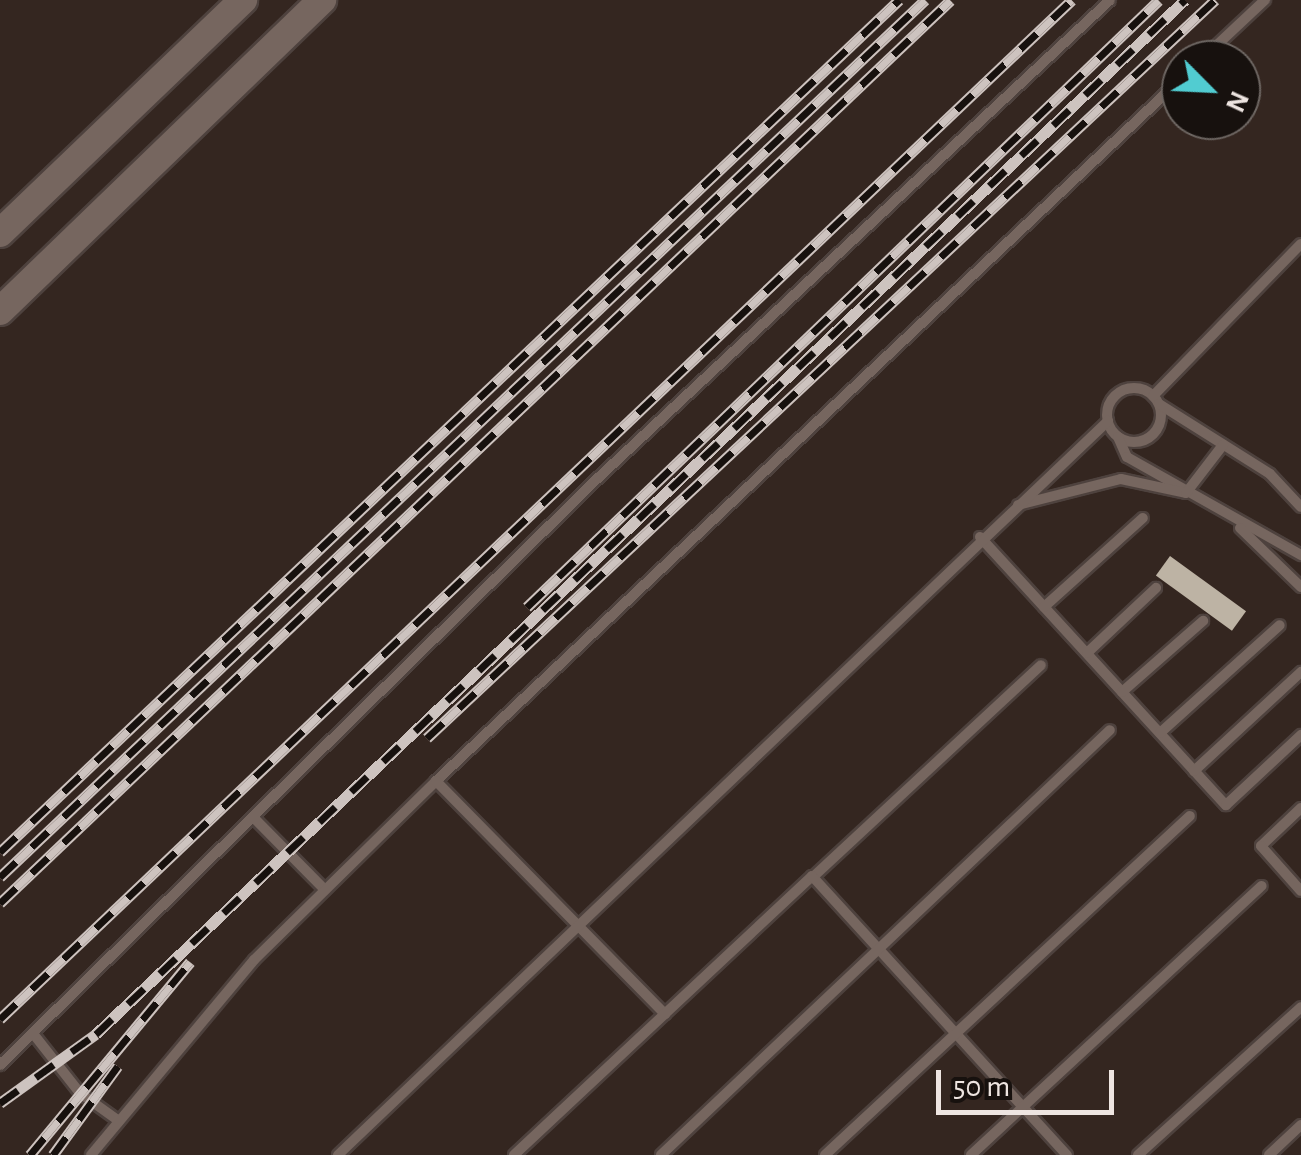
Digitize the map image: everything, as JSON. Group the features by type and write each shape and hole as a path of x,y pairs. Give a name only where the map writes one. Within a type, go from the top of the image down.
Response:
{"street":[{"path":"0,234 243,0"},
{"path":"0,311 322,0"}],"lane":[{"path":"0,1065 35,1036 256,820 598,478 1110,0"},
{"path":"1223,40 1264,0"},
{"path":"91,1155 324,890 1161,99"},
{"path":"1118,437 1150,436 1156,400 1301,244"},
{"path":"338,1155 1010,508 1108,421 1120,391 1156,400 1301,496"},
{"path":"1108,421 1127,457 1232,521 1301,555"},
{"path":"1186,493 1223,445"},
{"path":"1270,474 1301,507"},
{"path":"1010,508 1083,482 1121,478 1186,493"},
{"path":"1044,606 1144,518"},
{"path":"1232,521 1301,587"},
{"path":"980,537 1226,805 1301,736"},
{"path":"1087,653 1156,588"},
{"path":"1122,692 1203,621"},
{"path":"1160,733 1280,625"},
{"path":"514,1155 1041,665"},
{"path":"1194,770 1301,672"},
{"path":"660,1155 1110,730"},
{"path":"436,781 664,1014"},
{"path":"1299,883 1261,846 1301,808"},
{"path":"825,1155 1190,816"},
{"path":"256,820 324,890"},
{"path":"813,876 1068,1155"},
{"path":"971,1155 1262,886"},
{"path":"1138,1155 1301,1007"},
{"path":"35,1036 80,1093 120,1121"},
{"path":"1269,1155 1301,1125"}],"building":[{"path":"1170,556 1246,611 1232,631 1156,575"}],"railway":[{"path":"0,852 899,0"},
{"path":"0,877 925,0"},
{"path":"0,903 951,0"},
{"path":"0,1019 1072,0"},
{"path":"527,607 1159,0"},
{"path":"0,1103 96,1034 1185,0"},
{"path":"427,738 1215,0"},
{"path":"30,1155 190,962"},
{"path":"53,1155 118,1066"}]}
